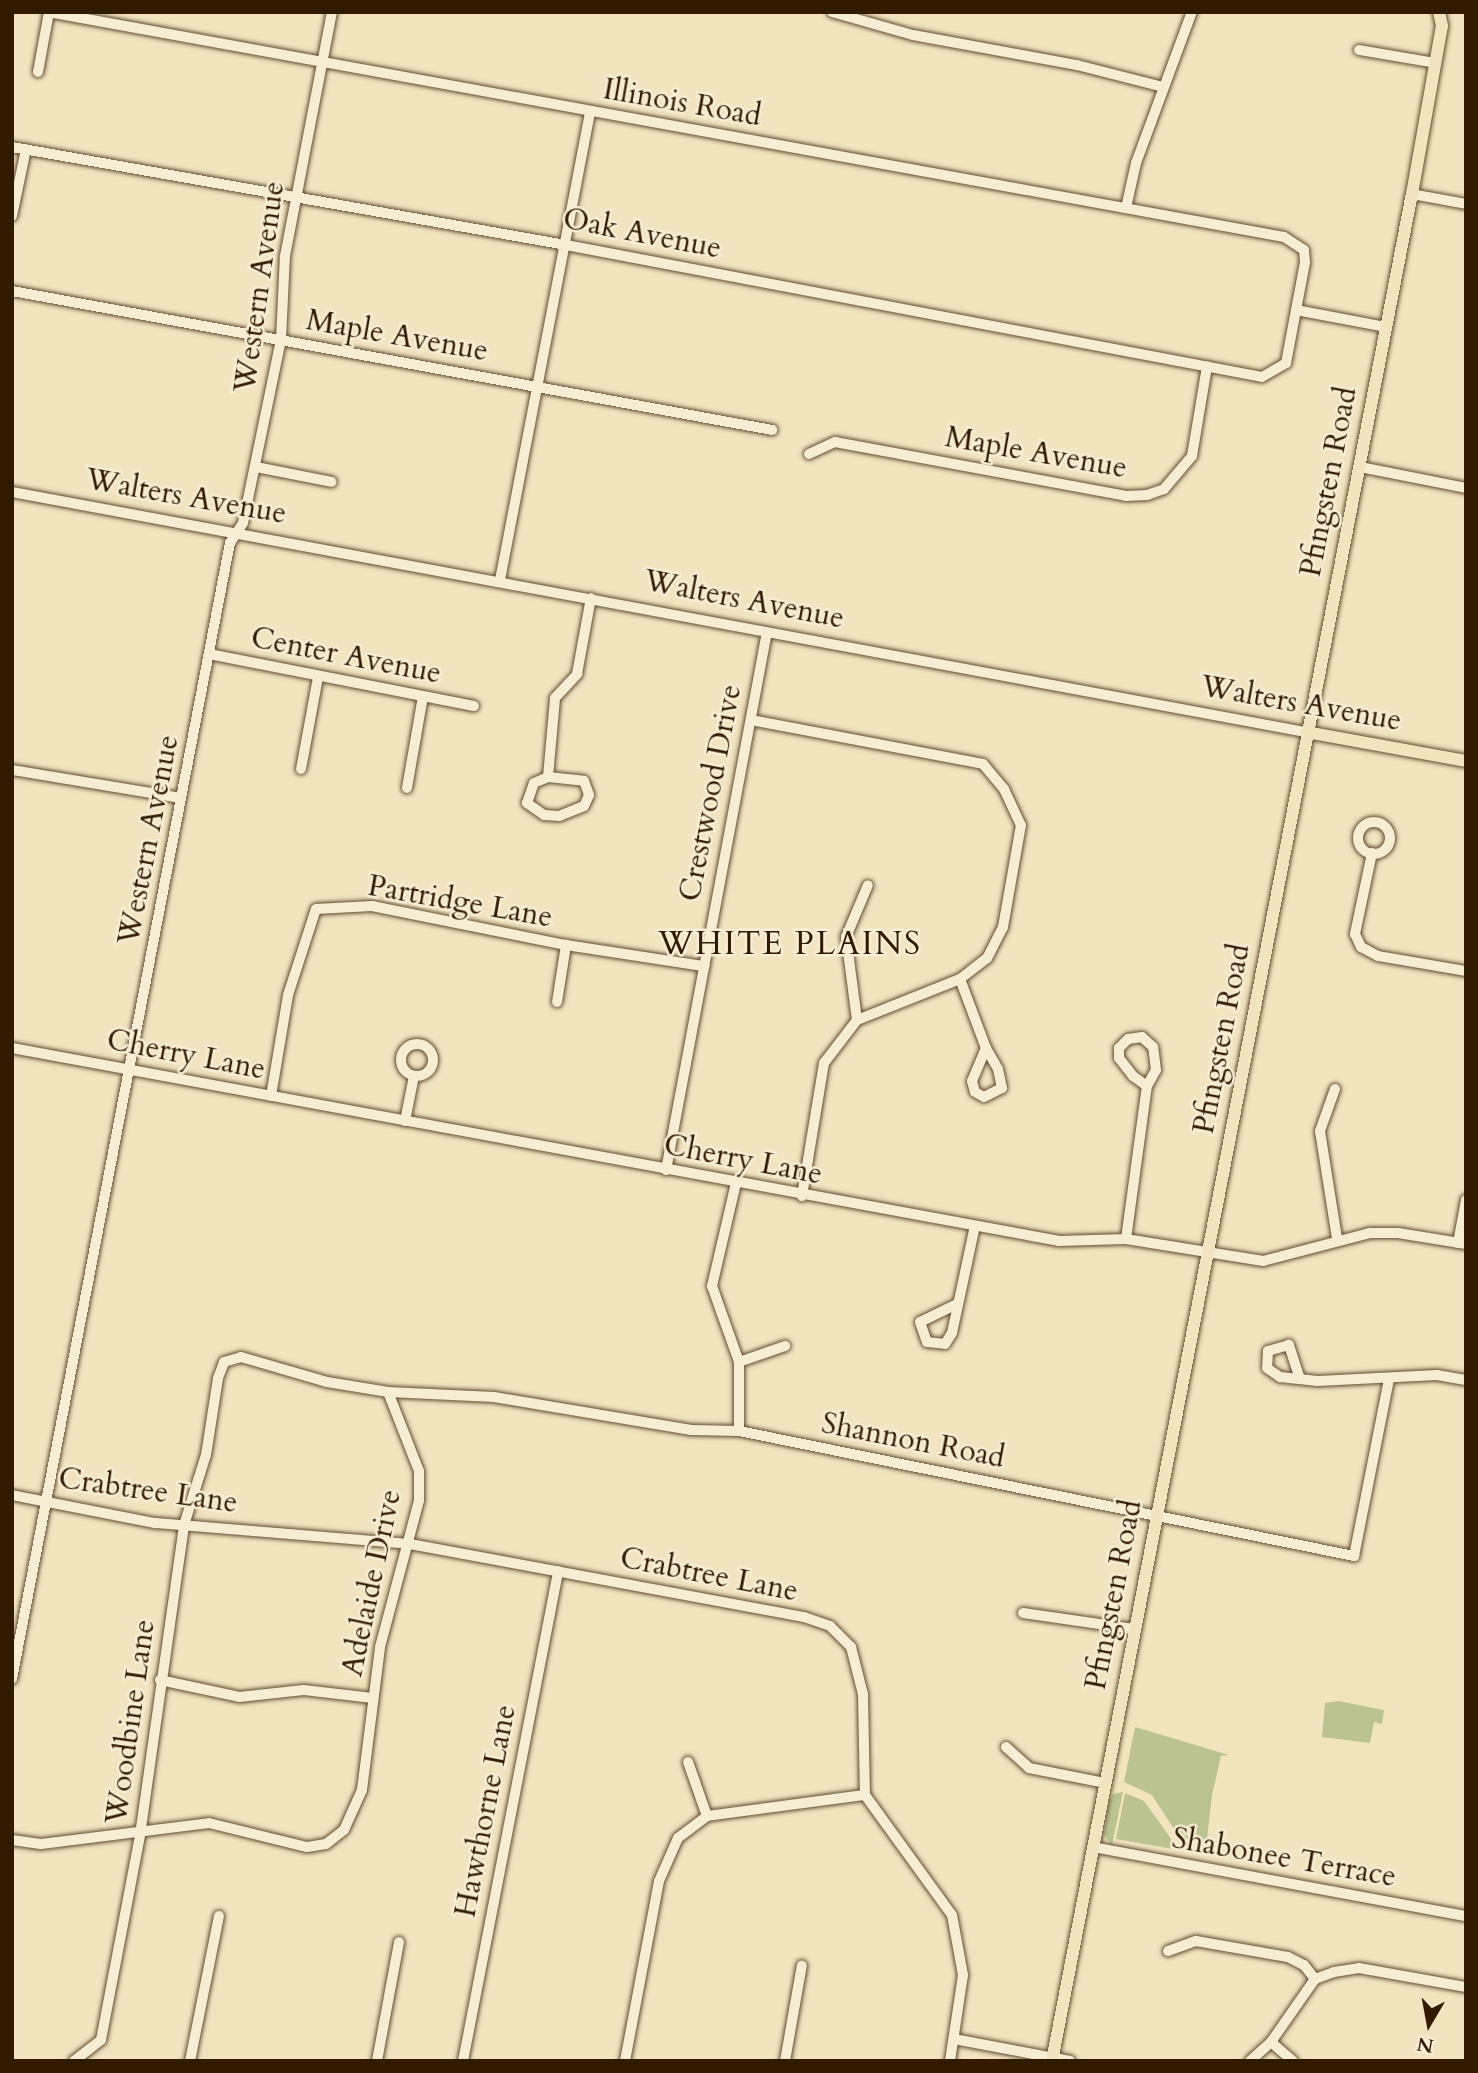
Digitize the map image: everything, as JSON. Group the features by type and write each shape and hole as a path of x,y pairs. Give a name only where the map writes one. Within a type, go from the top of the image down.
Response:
{"main road":[{"name":"Pfingsten Road","path":"1052,2059 1306,732 1412,194 1442,26 1439,12"},
{"name":"Pfingsten Road","path":"1442,26 1452,12"},
{"name":"Walters Avenue","path":"1306,732 1466,761"}],"street":[{"name":"Illinois Road","path":"49,12 1284,237 1304,250 1296,310"},
{"path":"38,72 49,12"},
{"name":"Western Avenue","path":"12,1679 230,543 237,533 256,467 281,340 285,256 332,12"},
{"path":"832,12 914,35 1077,65 1163,87"},
{"path":"1126,208 1136,163 1192,12"},
{"path":"1359,50 1436,63"},
{"path":"500,580 590,112"},
{"name":"Oak Avenue","path":"12,146 566,245 1262,377 1286,363 1296,310"},
{"path":"12,216 26,149"},
{"path":"1412,194 1466,204"},
{"name":"Maple Avenue","path":"12,291 772,430"},
{"path":"1296,310 1386,327"},
{"name":"Maple Avenue","path":"809,454 835,442 1126,496 1147,495 1164,489 1192,456 1207,366"},
{"path":"256,467 332,482"},
{"path":"1360,467 1465,486"},
{"name":"Walters Avenue","path":"12,492 500,580 1306,732"},
{"path":"548,777 555,698 577,674 591,598"},
{"name":"Crestwood Drive","path":"666,1170 767,632"},
{"name":"Center Avenue","path":"209,654 474,706"},
{"path":"301,769 318,677"},
{"path":"407,788 423,696"},
{"path":"751,720 983,764 1004,789 1021,825 1003,927 988,958 960,979 857,1020 824,1063 802,1196"},
{"path":"12,770 181,798"},
{"path":"548,777 584,781 589,795 584,806 559,816 534,811 527,803 528,792 534,783 548,777"},
{"path":"1372,853 1355,934 1361,947 1378,956 1466,971"},
{"path":"857,1020 846,937 868,885"},
{"name":"Partridge Lane","path":"271,1096 288,995 316,909 372,906 566,945 704,966"},
{"path":"557,1002 566,945"},
{"path":"960,979 1002,1088 984,1097 975,1092 972,1081 986,1048"},
{"path":"1126,1240 1147,1086 1156,1070 1153,1047 1142,1037 1128,1039 1119,1048 1119,1058 1133,1076 1147,1086"},
{"name":"Cherry Lane","path":"12,1048 802,1196 1059,1241 1126,1240 1263,1261 1337,1238 1398,1233 1462,1244"},
{"path":"405,1121 414,1076"},
{"path":"1335,1089 1320,1131 1337,1238"},
{"path":"736,1183 712,1286 739,1362 739,1431"},
{"path":"1462,1244 1466,1200"},
{"path":"957,1304 920,1322 927,1342 945,1344 957,1304 975,1226"},
{"path":"739,1362 785,1346"},
{"name":"Shannon Road","path":"218,1378 224,1362 242,1357 327,1382 388,1392 494,1397 691,1430 739,1431 1354,1556 1389,1379"},
{"path":"1299,1377 1318,1381 1437,1375 1466,1380"},
{"name":"Woodbine Lane","path":"74,2061 101,2040 140,1835 184,1525 206,1455 218,1378"},
{"name":"Adelaide Drive","path":"12,1840 41,1844 140,1835 209,1823 307,1847 326,1844 351,1819 362,1790 380,1647 410,1544 419,1500 419,1471 388,1392"},
{"name":"Crabtree Lane","path":"12,1495 184,1525 410,1544 804,1617 830,1626 851,1647 863,1694 865,1795"},
{"name":"Hawthorne Lane","path":"463,2061 558,1571"},
{"path":"1023,1614 1134,1629"},
{"path":"160,1680 239,1697 304,1690 373,1698"},
{"path":"1006,1747 1029,1768 1105,1783"},
{"path":"688,1762 707,1816"},
{"path":"625,2061 666,1859 678,1838 707,1816 865,1795 952,1915 963,1975 950,2061"},
{"name":"Shabonee Terrace","path":"1093,1847 1466,1916"},
{"path":"190,2061 219,1916"},
{"path":"1168,1951 1196,1941 1288,1957 1304,1965 1315,1979"},
{"path":"377,2061 399,1942"},
{"path":"785,2061 802,1965"},
{"path":"1250,2061 1271,2042 1315,1979 1359,1968 1466,1987"},
{"path":"954,2039 1070,2061"},
{"path":"1271,2042 1293,2061"}],"green space":[{"path":"1338,1701 1384,1710 1382,1724 1374,1722 1370,1743 1322,1737 1325,1703"},
{"path":"1135,1727 1229,1755 1221,1756 1212,1795 1207,1839 1215,1840 1213,1845 1179,1837 1152,1795 1124,1782"},
{"path":"1123,1792 1112,1845 1104,1835 1109,1802 1113,1794"},
{"path":"1125,1793 1144,1801 1179,1850 1116,1839"}],"district":[{"name":"WHITE PLAINS","path":"790,944"}]}
